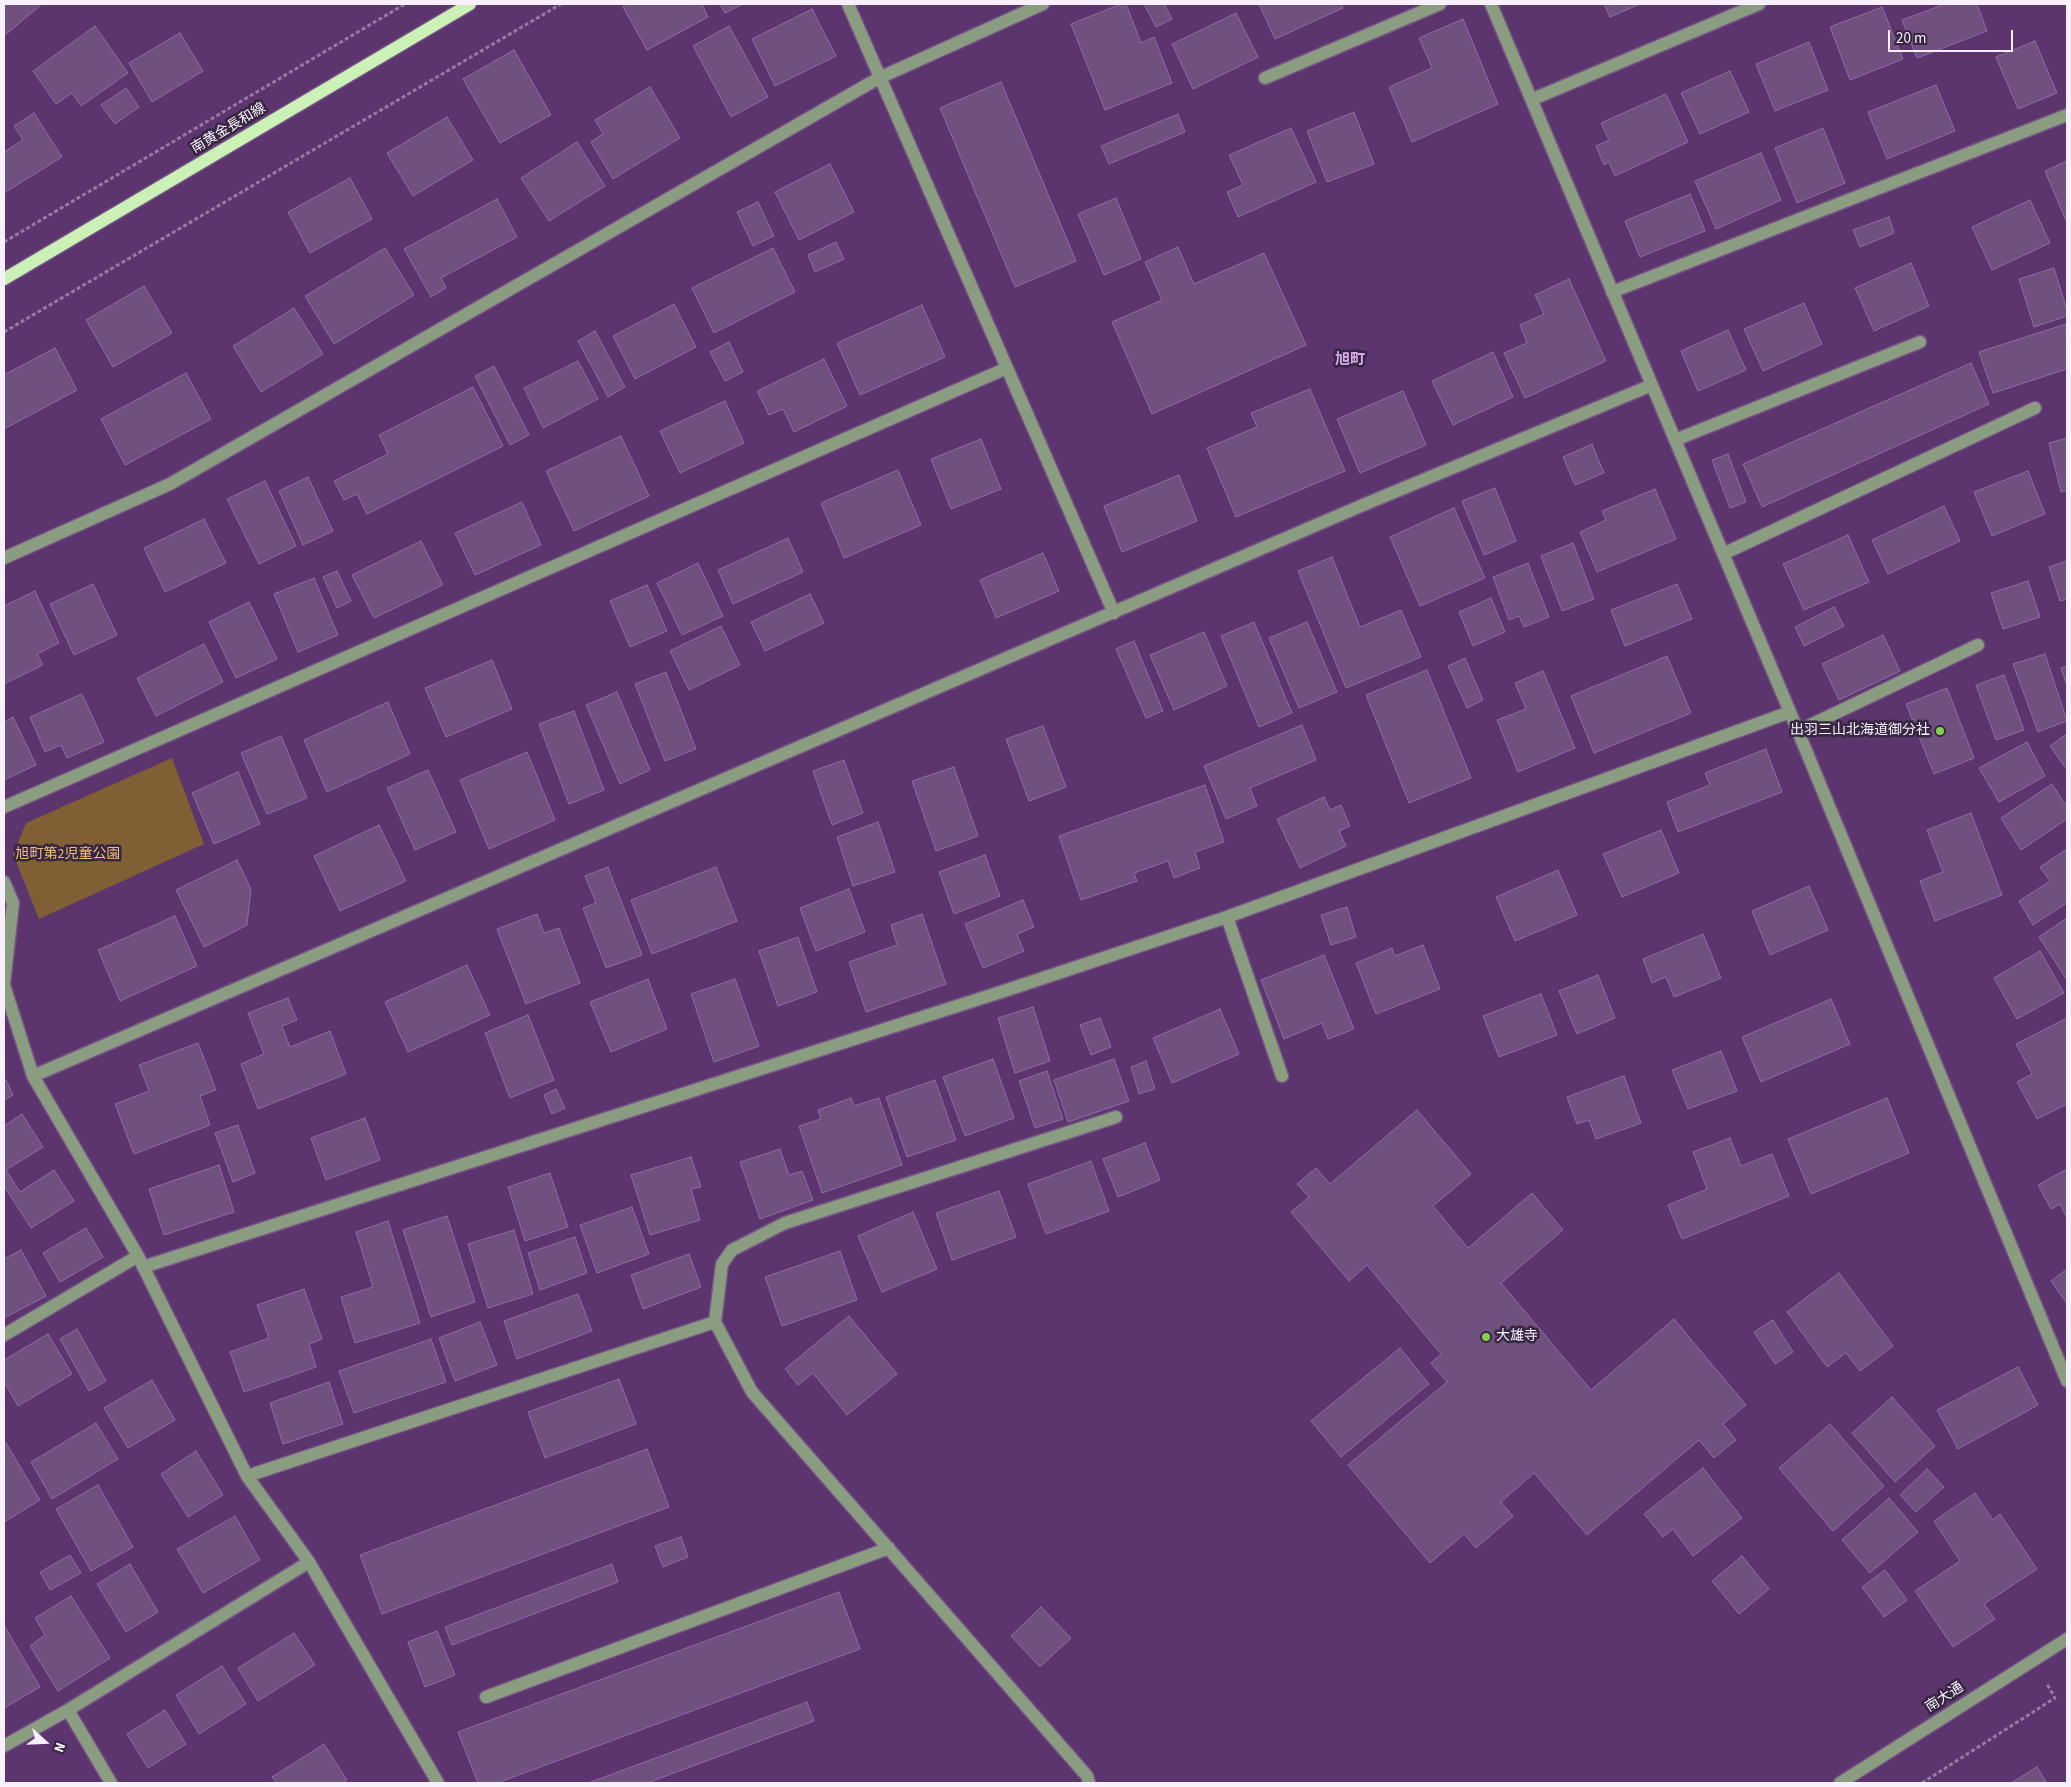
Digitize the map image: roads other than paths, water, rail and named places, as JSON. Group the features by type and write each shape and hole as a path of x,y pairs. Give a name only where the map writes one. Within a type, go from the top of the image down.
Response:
{"main road":[{"name":"南黄金長和線","path":"4,279 470,4"}],"street":[{"path":"848,4 1114,613"},
{"path":"4,558 170,484 879,78 1043,4"},
{"path":"1266,78 1440,4"},
{"path":"1491,4 1533,99 1612,292 1724,554 2067,1381"},
{"path":"1533,99 1759,4"},
{"path":"1612,292 2067,115"},
{"path":"1675,440 1920,342"},
{"path":"4,807 1007,368"},
{"path":"33,1076 1372,502 1652,384"},
{"path":"1724,554 2035,408"},
{"path":"1798,731 1978,645"},
{"path":"4,1335 140,1262 1004,991 1227,917 1790,712"},
{"path":"4,882 14,903 6,950 4,985 33,1076 140,1262 247,1476 309,1562 438,1783"},
{"path":"1227,917 1282,1076"},
{"path":"1089,1783 1088,1776 752,1392 715,1322 722,1264 732,1250 786,1223 1116,1117"},
{"path":"247,1476 715,1322"},
{"path":"486,1697 889,1548"},
{"path":"4,1746 68,1710 309,1562"},
{"name":"南大通","path":"1840,1783 2067,1639"},
{"path":"68,1710 111,1783"}],"place":[{"name":"出羽三山北海道御分社","path":"1940,731"},
{"name":"大雄寺","path":"1486,1337"}],"district":[{"name":"旭町","path":"1350,361"}],"park label":[{"name":"旭町第2児童公園","path":"68,855"}]}
